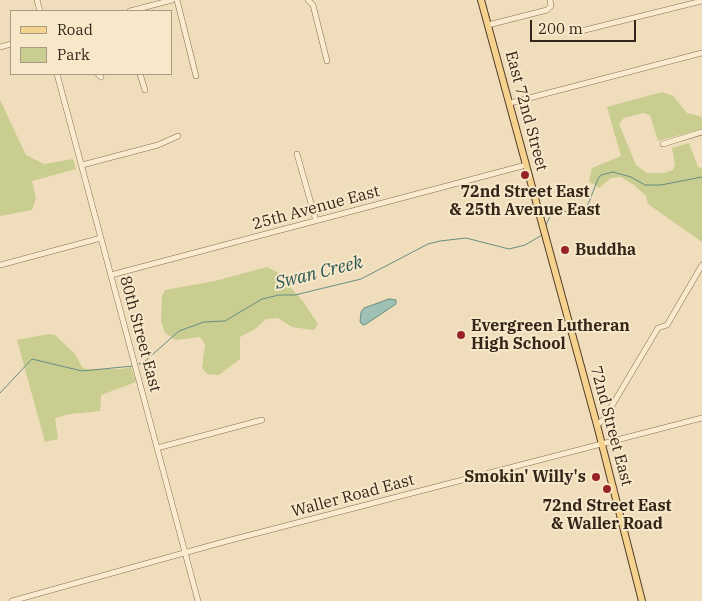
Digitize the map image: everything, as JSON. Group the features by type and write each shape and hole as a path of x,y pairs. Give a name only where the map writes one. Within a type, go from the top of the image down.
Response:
{"main road":[{"name":"East 72nd Street","path":"481,0 544,230"},
{"name":"72nd Street East","path":"544,230 642,601"}],"street":[{"path":"144,0 146,7"},
{"path":"134,10 172,0"},
{"path":"176,0 196,76"},
{"path":"308,0 313,5 327,61"},
{"path":"488,25 550,8 550,0"},
{"path":"577,32 702,1"},
{"path":"510,103 702,53"},
{"name":"80th Street East","path":"57,75 198,601"},
{"path":"140,75 145,90"},
{"path":"663,144 702,132"},
{"path":"82,165 158,145 178,136"},
{"path":"298,154 316,222"},
{"name":"25th Avenue East","path":"111,275 526,165"},
{"path":"0,266 101,238"},
{"path":"597,425 604,419 658,328 667,326 702,265"},
{"name":"Waller Road East","path":"12,601 186,552 702,418"},
{"path":"158,448 262,420"}],"green space":[{"path":"662,92 673,96 687,113 702,117 702,129 658,141 650,115 643,113 624,118 619,124 636,165 647,173 664,173 673,170 675,164 672,148 689,143 698,167 702,168 702,242 648,204 646,196 621,177 611,178 599,188 589,181 592,168 621,156 607,107"},
{"path":"0,100 26,155 44,164 73,159 76,169 32,181 36,198 32,210 0,216"},
{"path":"267,267 277,272 302,300 318,324 314,330 292,327 278,318 266,319 255,329 240,337 240,359 219,375 207,374 202,368 205,344 200,337 176,340 165,333 161,321 162,296 165,290 215,281"},
{"path":"49,334 55,335 75,354 82,367 86,369 122,369 131,367 136,382 101,395 100,411 70,414 55,418 58,439 45,442 17,340"}],"water":[{"path":"389,299 396,300 396,304 366,324 363,325 360,322 361,312 364,308"}],"waterway":[{"name":"Swan Creek","path":"546,225 553,210 558,209 574,214 582,214 601,175 613,172 631,177 645,185 661,185 702,177"},
{"name":"Swan Creek","path":"139,364 144,362 179,331 204,322 225,321 262,299 279,295 295,295 361,279 428,244 466,238 509,249 525,245 542,235"},
{"name":"Swan Creek","path":"0,393 32,359 82,371 133,366"}],"place":[{"name":"72nd Street East & 25th Avenue East","path":"525,175"},
{"name":"Buddha","path":"565,250"},
{"name":"Evergreen Lutheran High School","path":"461,335"},
{"name":"Smokin' Willy's","path":"596,477"},
{"name":"72nd Street East & Waller Road","path":"607,489"}]}
